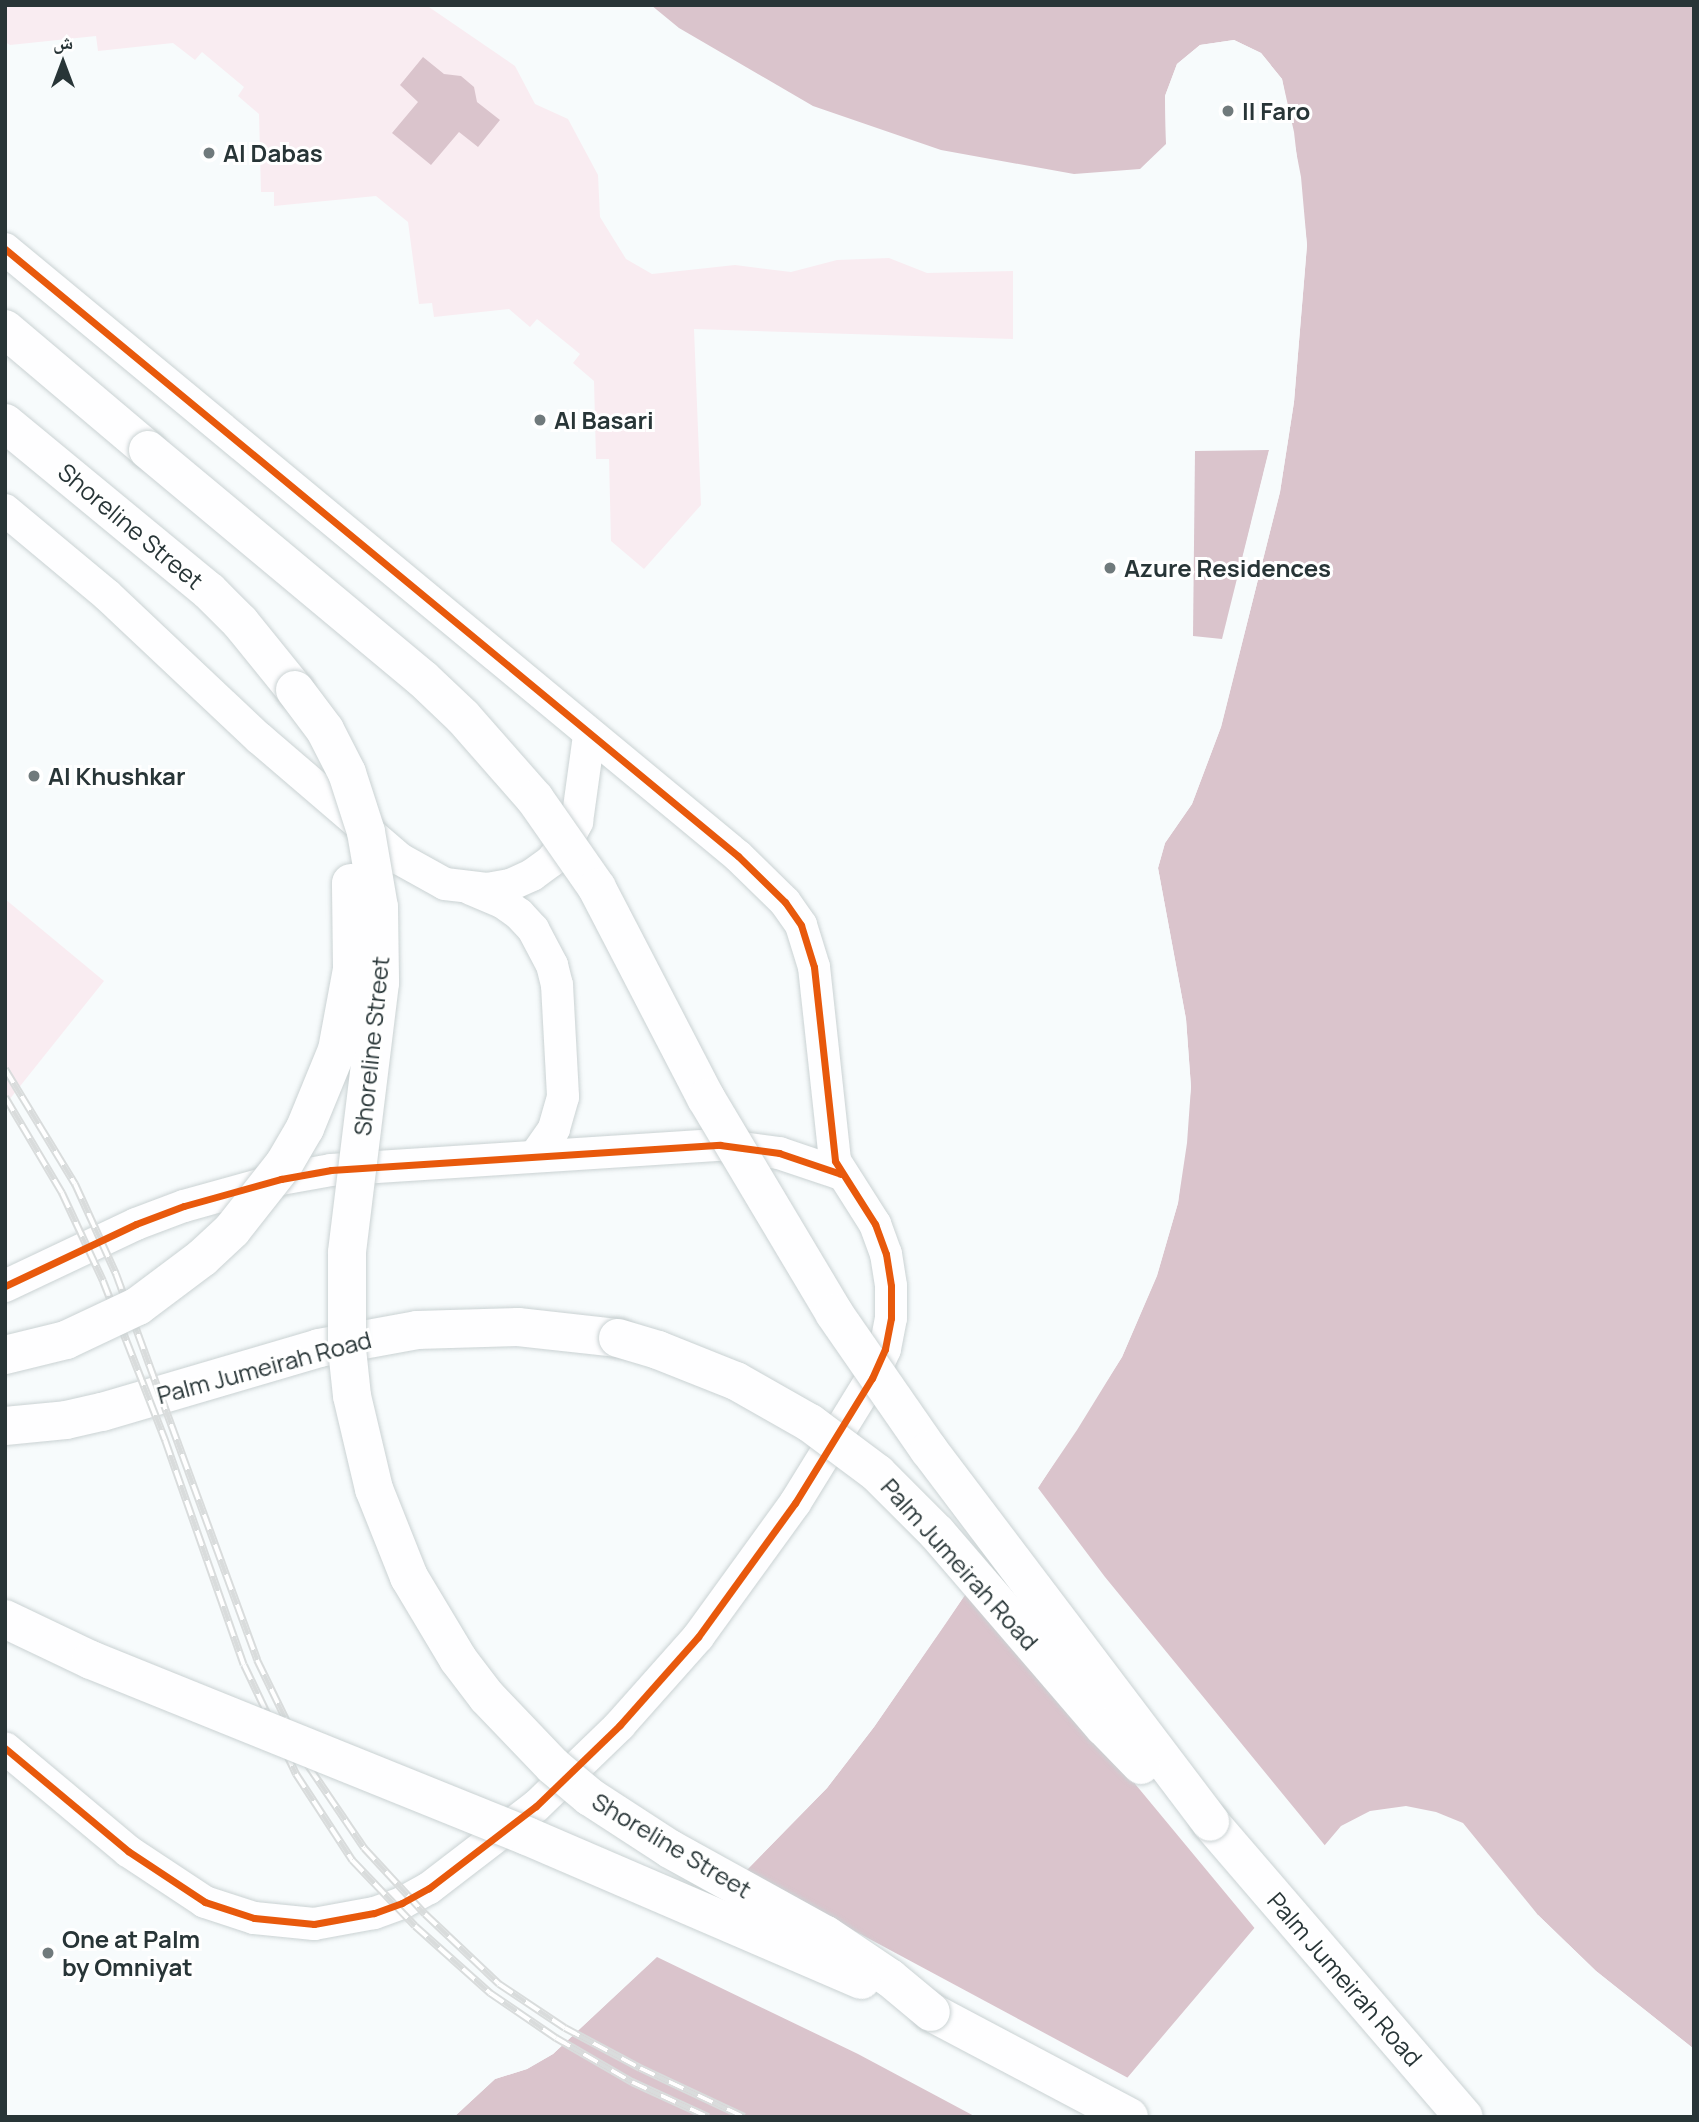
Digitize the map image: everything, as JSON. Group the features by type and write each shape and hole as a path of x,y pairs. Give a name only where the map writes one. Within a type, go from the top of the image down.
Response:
{"main road":[{"path":"5,329 423,679 463,717 535,799 597,888 740,1158 834,1313 929,1450 1210,1822"},
{"name":"Shoreline Street","path":"5,423 209,591 240,622 325,730 347,773 366,832 379,907 378,1008 347,1253 347,1349 352,1396 371,1477 390,1533 410,1577 452,1649 487,1697 562,1774 629,1824 826,1935 890,1978 931,2012"},
{"path":"5,1355 66,1340 103,1325 138,1306 202,1258 232,1230 284,1164 323,1090 337,1051 352,969 351,885 335,803 295,690"},
{"name":"Palm Jumeirah Road","path":"5,1426 78,1417 318,1348 417,1330 518,1327 618,1338 698,1364 749,1388 810,1423 877,1474 937,1532 1104,1727 1155,1777 1210,1822 1464,2117"},
{"path":"5,1619 90,1660 628,1879 931,2012 1129,2117"}],"street":[{"path":"5,249 589,736 738,856 785,902 801,925 814,967 831,1148 841,1174 875,1224 886,1254 891,1286 887,1339 872,1378 822,1462 734,1591 620,1725 536,1806 429,1888 374,1913 324,1923 284,1923 225,1909 185,1892 128,1851 5,1748"},
{"path":"5,510 107,595 259,738 400,859 429,877 502,902 519,914 533,929 552,965 558,999 563,1097 554,1129 535,1156"},
{"path":"463,887 487,889 510,884 532,875 551,861 566,843 577,822 589,736"},
{"path":"5,1286 136,1224 184,1206 282,1179 382,1165 720,1146 779,1153 841,1174"}],"shaded area":[{"path":"5,5 426,5 515,66 535,104 568,119 598,175 600,217 626,259 652,274 735,265 791,272 837,260 889,258 927,273 1013,271 1013,339 694,329 701,505 644,569 611,541 609,459 596,459 594,381 573,363 580,354 537,319 530,327 509,309 434,317 432,303 419,304 408,222 376,196 274,206 274,192 261,192 259,114 238,96 244,87 202,52 195,60 173,43 98,51 96,36 10,45 5,42"},
{"path":"651,5 1694,5 1694,2049 1596,1971 1538,1915 1463,1823 1436,1812 1406,1806 1370,1811 1341,1826 1094,2117 454,2117 495,2079 527,2069 553,2054 721,1896 827,1788 874,1727 944,1626 1077,1430 1122,1357 1157,1275 1178,1203 1187,1143 1191,1087 1186,1019 1158,868 1165,843 1192,804 1221,727 1280,492 1294,402 1307,245 1301,177 1282,79 1261,53 1234,40 1200,45 1177,64 1165,96 1166,144 1140,169 1074,174 941,150 813,106 679,28"},
{"path":"423,57 444,74 461,76 474,87 477,102 500,120 478,147 459,132 431,165 392,133 418,102 400,85"},
{"path":"1269,450 1222,639 1193,636 1195,451"},
{"path":"5,899 104,981 5,1105"}],"pier":[{"path":"1234,40 1261,53 1282,79 1294,132 1307,245 1294,402 1280,492 1221,727 1192,804 1165,843 1158,868 1186,1019 1191,1087 1178,1203 1157,1276 1122,1357 1038,1488 1105,1577 1327,1848 1257,1931 971,1586 874,1727 827,1788 745,1872 1130,2079 1098,2117 976,2117 858,2054 657,1957 553,2054 527,2069 495,2079 455,2116 450,2117 493,2077 526,2066 551,2051 718,1894 824,1786 872,1725 1074,1428 1119,1355 1153,1274 1174,1202 1187,1087 1183,1019 1154,867 1161,841 1189,802 1217,726 1276,491 1291,402 1303,245 1297,178 1279,80 1258,55 1233,44 1202,48 1179,66 1168,97 1168,147 1166,144 1165,96 1177,64 1200,45"},
{"path":"1270,447 1272,451 1226,640 1222,642"},
{"path":"1538,1915 1596,1971 1694,2049 1694,2053 1594,1973 1537,1918"}],"railway":[{"path":"5,1069 75,1184 116,1274 257,1660 309,1767 364,1848 425,1914 499,1984 565,2028 640,2068 744,2117"},
{"path":"5,1097 62,1193 103,1281 165,1440 244,1665 296,1774 352,1860 415,1926 490,1993 556,2038 632,2082 708,2117"}],"cycle path":[{"path":"5,249 738,856 785,902 801,925 814,967 835,1161 875,1224 886,1254 891,1286 891,1318 885,1349 872,1378 795,1503 698,1637 620,1725 536,1806 429,1888 402,1903 374,1913 314,1924 254,1918 205,1902 128,1851 5,1748"},
{"path":"5,1286 136,1224 184,1206 281,1179 331,1170 720,1145 779,1153 841,1174"}],"place":[{"name":"Il Faro","path":"1228,111"},
{"name":"Al Dabas","path":"209,153"},
{"name":"Al Basari","path":"540,420"},
{"name":"Azure Residences","path":"1110,568"},
{"name":"Al Khushkar","path":"34,776"},
{"name":"One at Palm by Omniyat","path":"48,1953"}]}
